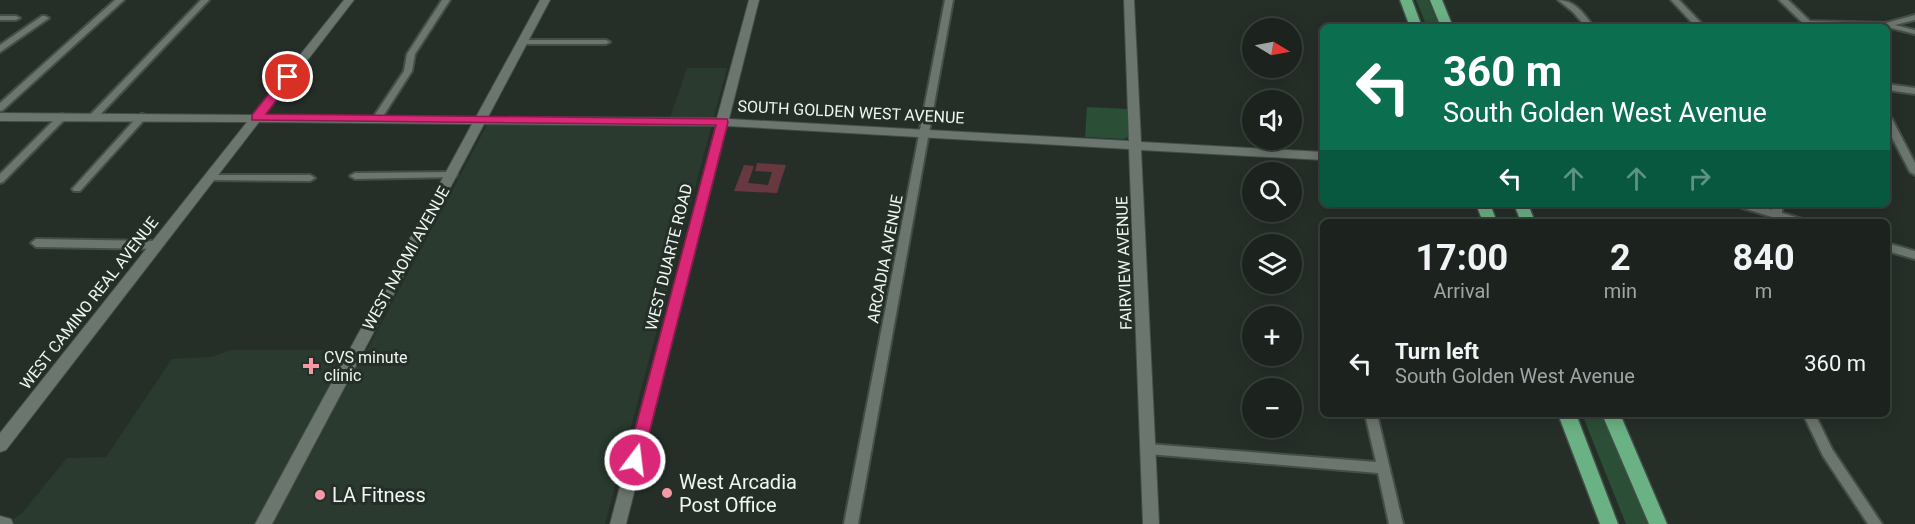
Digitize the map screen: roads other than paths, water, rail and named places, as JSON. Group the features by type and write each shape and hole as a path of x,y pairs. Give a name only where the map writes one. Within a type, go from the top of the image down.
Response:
{"main road":[{"path":"1406,0 1415,24"},
{"path":"1436,0 1447,24"},
{"path":"1568,417 1609,524"},
{"path":"1612,417 1658,524"}],"street":[{"path":"0,108 120,0"},
{"path":"93,117 205,0"},
{"name":"WEST CAMINO REAL AVENUE","path":"0,445 349,0"},
{"path":"377,119 408,71 411,54 446,0"},
{"name":"WEST NAOMI AVENUE","path":"263,524 545,0"},
{"name":"WEST DUARTE ROAD","path":"618,524 754,0"},
{"name":"ARCADIA AVENUE","path":"851,524 949,0"},
{"name":"FAIRVIEW AVENUE","path":"1129,0 1151,524"},
{"path":"1562,0 1587,24"},
{"path":"1676,0 1698,24"},
{"path":"1783,0 1809,24"},
{"path":"1889,24 1915,16"},
{"path":"0,18 16,18"},
{"path":"0,49 45,18"},
{"path":"1890,26 1915,32"},
{"path":"523,42 606,42"},
{"path":"1890,88 1915,92"},
{"name":"SOUTH GOLDEN WEST AVENUE","path":"0,117 722,122 1320,156"},
{"path":"0,180 62,117"},
{"path":"77,189 142,117"},
{"path":"1890,125 1915,172"},
{"path":"355,176 452,176"},
{"path":"210,178 310,178"},
{"path":"1751,207 1793,219"},
{"path":"36,243 157,245"},
{"path":"1890,248 1915,255"},
{"path":"1372,417 1396,524"},
{"path":"1810,417 1827,452 1875,524"},
{"path":"1148,449 1382,468"},
{"path":"0,523 5,524"}],"place":[{"name":"CVS minute clinic","path":"311,366"},
{"name":"West Arcadia Post Office","path":"667,493"},
{"name":"LA Fitness","path":"320,495"}]}
